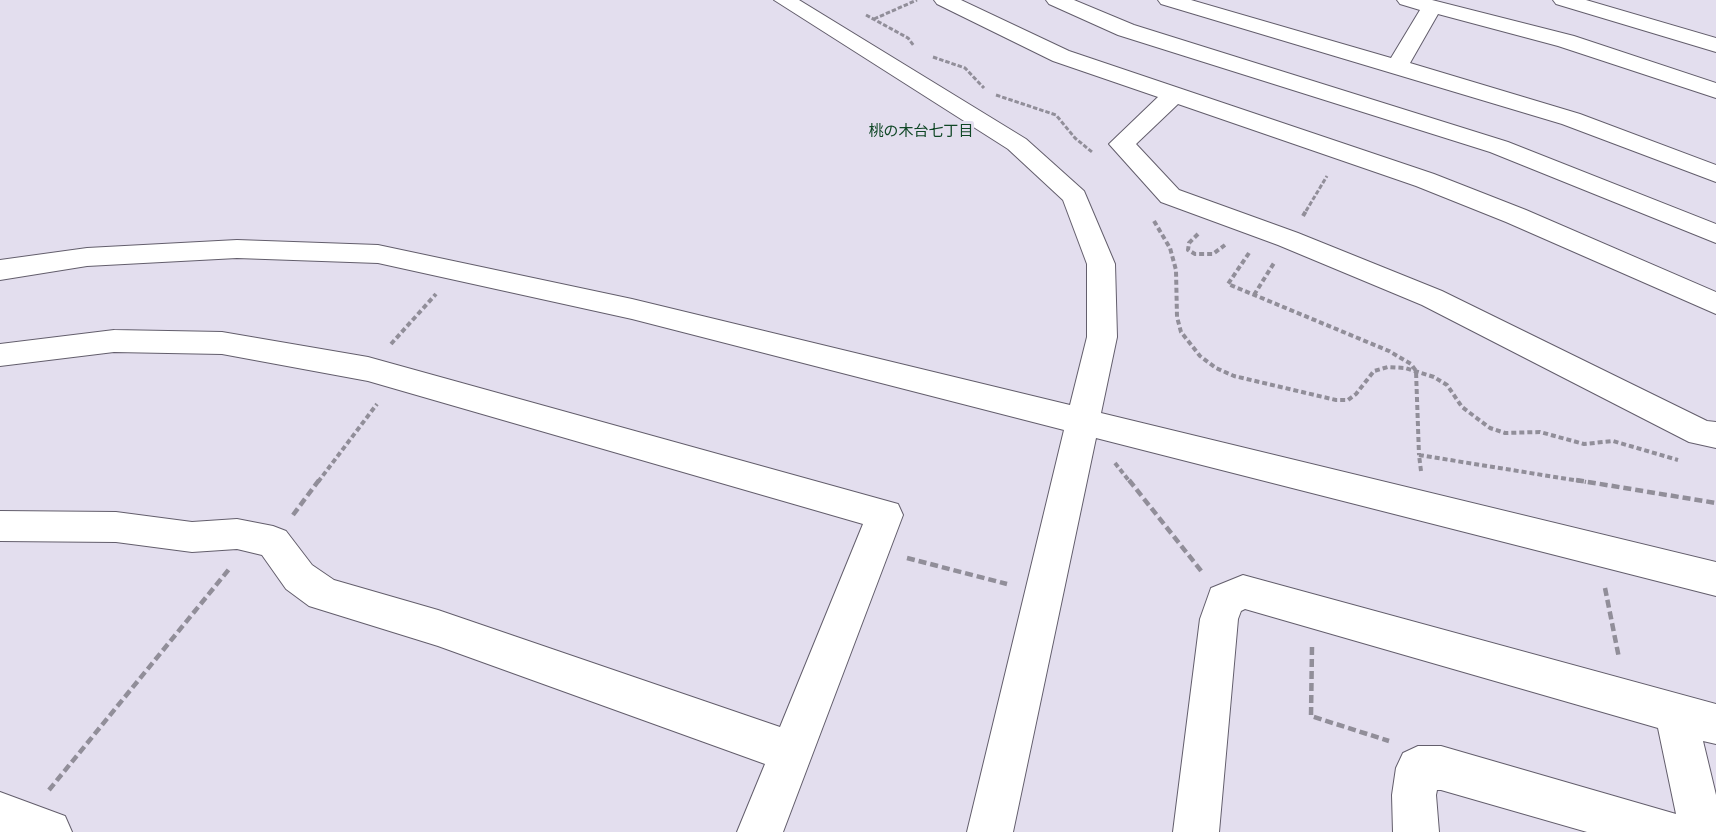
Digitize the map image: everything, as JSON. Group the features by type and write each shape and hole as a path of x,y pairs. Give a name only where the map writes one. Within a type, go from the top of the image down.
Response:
{"street":[{"path":"784,0 1017,144 1075,197 1101,264 1102,337 990,832"},
{"path":"944,0 1061,56 1425,180 1516,216 1716,304"},
{"path":"1056,0 1126,30 1427,123 1509,151 1716,234"},
{"path":"1168,0 1571,119 1716,174"},
{"path":"1407,0 1566,41 1716,91"},
{"path":"1563,0 1716,45"},
{"path":"1397,67 1432,7"},
{"path":"1173,95 1122,144 1170,196 1288,239 1432,297 1701,433 1716,435"},
{"path":"0,270 87,257 237,249 378,254 632,309 1716,579"},
{"path":"0,355 114,341 222,344 382,373 885,515 760,832"},
{"path":"0,525 116,527 192,537 237,534 264,539 288,559 299,578 323,594 438,628 791,752"},
{"path":"1196,832 1220,619 1225,600 1243,592 1716,724"},
{"path":"1676,713 1702,832"},
{"path":"1416,832 1414,795 1418,768 1441,768 1664,832"}],"path":[{"path":"874,19 918,0"},
{"path":"856,10 908,38 921,52"},
{"path":"927,55 965,68 987,90"},
{"path":"993,94 1056,115 1075,138 1096,155"},
{"path":"1254,296 1342,153"},
{"path":"1150,216 1170,248 1176,270 1177,317 1181,332 1200,356 1216,368 1234,376 1336,400 1348,400 1356,394 1374,371 1388,367 1416,371 1448,385 1468,413 1490,428 1506,433 1540,432 1584,444 1612,441 1682,461"},
{"path":"1155,223 1161,224"},
{"path":"1197,226 1200,231 1189,243 1188,250 1195,254 1213,254 1221,251 1226,239"},
{"path":"1251,247 1228,284 1402,357 1416,371 1419,455 1425,507"},
{"path":"24,822 264,539 457,271"},
{"path":"1082,421 1225,600"},
{"path":"1419,455 1716,503"},
{"path":"871,548 1043,594"},
{"path":"1598,550 1627,700"},
{"path":"1321,614 1322,633 1312,636 1311,716 1389,741 1418,768"}],"district":[{"name":"桃の木台七丁目","path":"921,131"}]}
